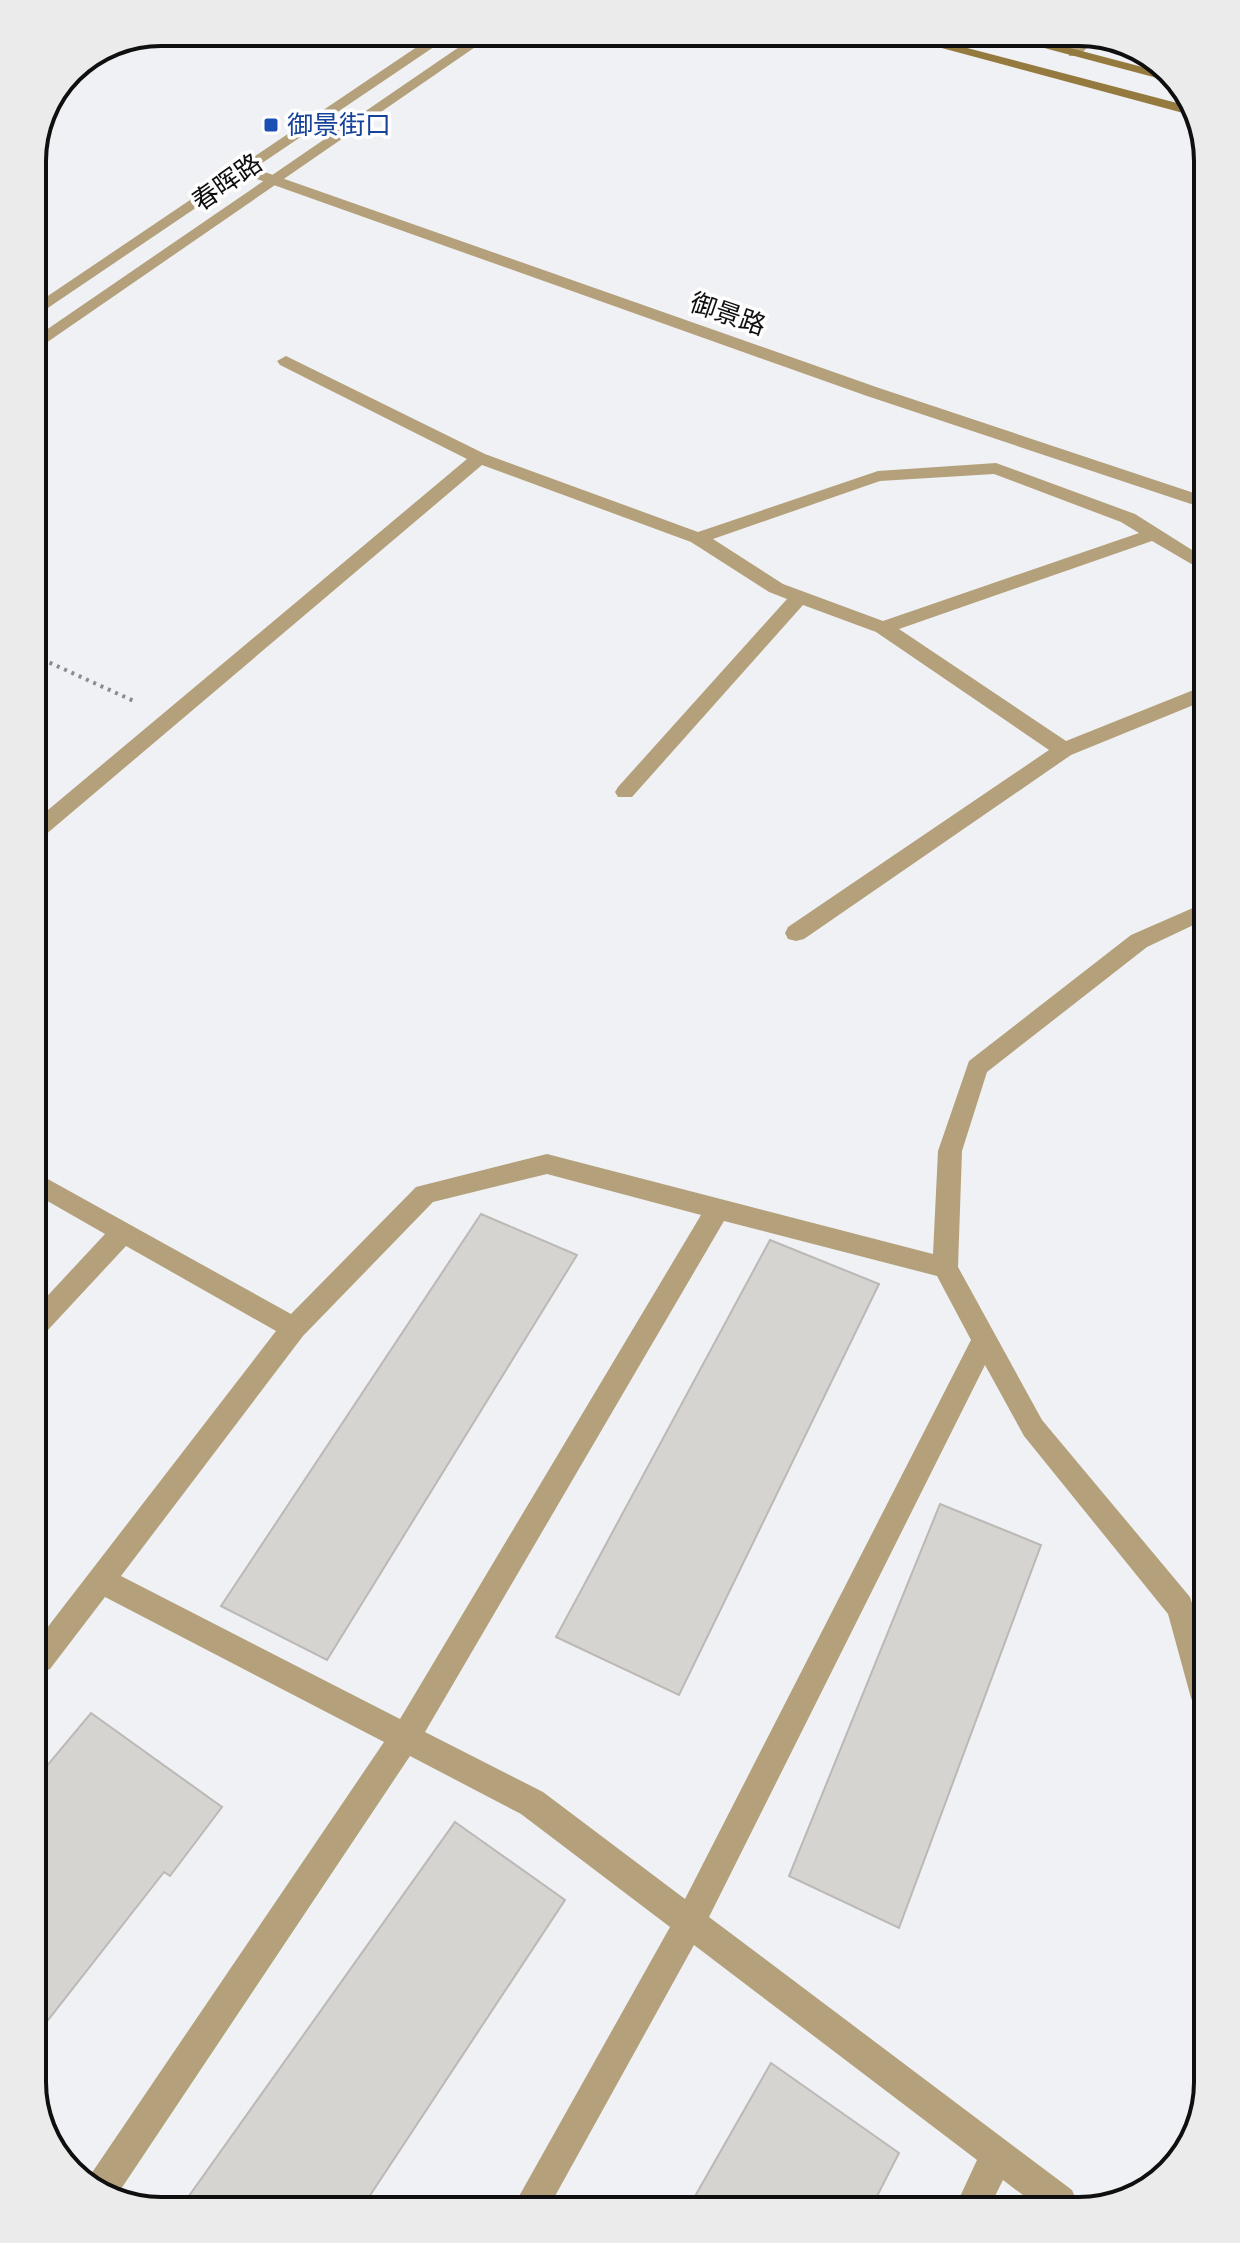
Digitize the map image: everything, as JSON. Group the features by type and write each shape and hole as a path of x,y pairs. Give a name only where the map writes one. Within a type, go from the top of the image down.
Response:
{"main road":[{"path":"942,46 1181,109"},
{"path":"1046,46 1153,74"}],"street":[{"name":"春晖路","path":"46,304 428,46"},
{"name":"春晖路","path":"46,338 469,46"},
{"path":"1074,53 1081,46"},
{"name":"御景路","path":"242,169 873,392 1194,499"},
{"path":"286,361 479,458 698,538 776,588 883,628 1064,750"},
{"path":"46,823 479,458"},
{"path":"698,538 878,476 996,468 1128,518 1194,559"},
{"path":"883,628 1154,534"},
{"path":"625,792 799,597"},
{"path":"796,933 1064,750 1194,697"},
{"path":"1194,916 1139,941 977,1067 950,1151 945,1268 1033,1428 1180,1607 1194,1656"},
{"path":"46,1651 294,1328 425,1194 547,1164 945,1268"},
{"path":"46,1188 294,1328"},
{"path":"106,2182 405,1738 719,1207"},
{"path":"46,1314 123,1232"},
{"path":"536,2197 690,1922 984,1340"},
{"path":"100,1580 532,1803 1053,2197"},
{"path":"977,2197 998,2155"}],"path":[{"path":"46,661 171,719"}],"building":[{"path":"481,1214 577,1255 327,1660 221,1606"},
{"path":"770,1240 879,1284 679,1695 556,1637"},
{"path":"940,1504 1041,1545 899,1928 789,1876"},
{"path":"91,1713 222,1807 170,1876 164,1872 46,2023 46,1767"},
{"path":"455,1822 565,1900 369,2197 188,2197"},
{"path":"771,2063 899,2153 877,2197 695,2197"}],"place":[{"name":"御景街口","path":"271,125"}]}
